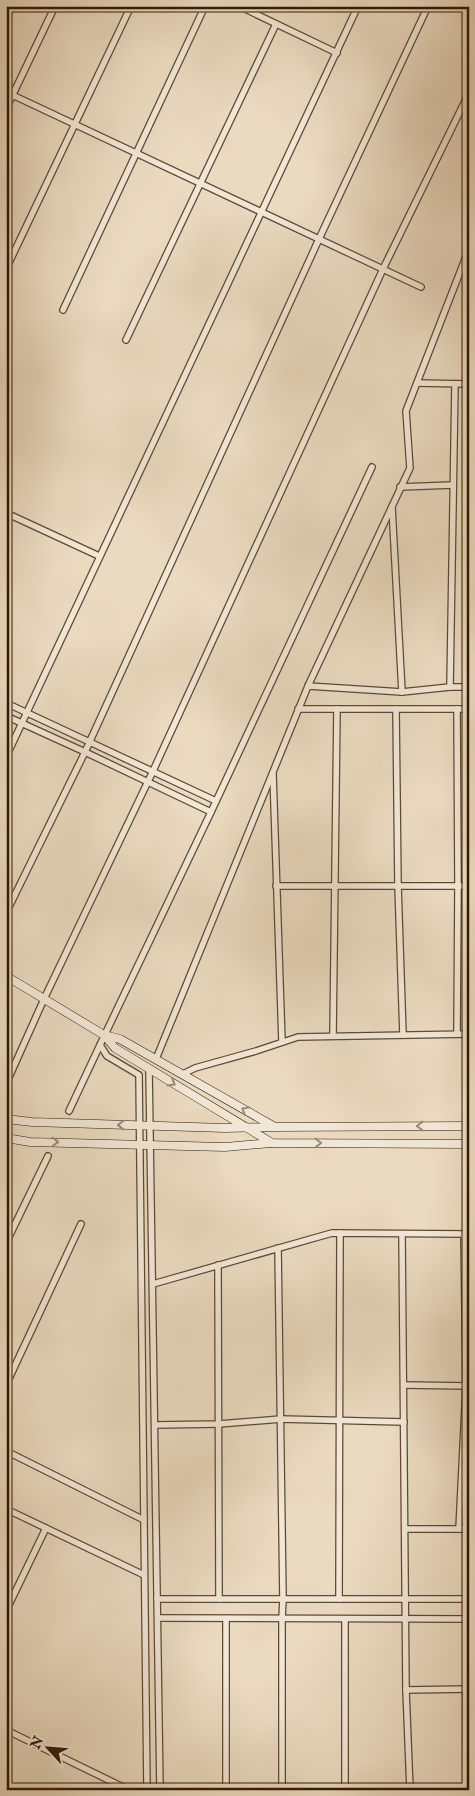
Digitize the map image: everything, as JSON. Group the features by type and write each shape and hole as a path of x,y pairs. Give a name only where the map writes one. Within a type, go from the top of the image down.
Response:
{"street":[{"path":"6,110 55,6"},
{"path":"6,269 131,6"},
{"path":"63,310 205,6"},
{"path":"239,6 336,52"},
{"path":"6,757 358,6"},
{"path":"6,913 90,742 319,239 428,6"},
{"path":"126,340 276,24"},
{"path":"6,92 421,287"},
{"path":"6,1084 44,999 153,771 383,270 469,93"},
{"path":"156,1059 298,709 410,468 406,411 469,249"},
{"path":"418,383 469,384"},
{"path":"450,687 455,384"},
{"path":"69,1112 372,467"},
{"path":"400,487 453,485"},
{"path":"392,506 402,692"},
{"path":"6,513 99,556"},
{"path":"308,686 402,692 469,687"},
{"path":"6,702 216,801"},
{"path":"298,709 469,709"},
{"path":"333,1036 338,709"},
{"path":"396,709 398,886 403,1035"},
{"path":"456,1034 458,886 457,709"},
{"path":"6,716 211,812"},
{"path":"273,772 282,1042"},
{"path":"276,886 469,886"},
{"path":"6,976 104,1035 120,1039 275,1127"},
{"path":"182,1074 195,1068 256,1052 298,1037 469,1034"},
{"path":"104,1035 115,1048 272,1143"},
{"path":"100,1045 108,1056 139,1076 146,1790"},
{"path":"149,1069 160,1790"},
{"path":"6,1119 32,1122 150,1126 469,1126"},
{"path":"6,1138 30,1142 224,1147 272,1143 469,1144"},
{"path":"6,1243 48,1156"},
{"path":"6,1385 81,1224"},
{"path":"152,1284 332,1233 466,1234 467,1386 459,1529"},
{"path":"339,1599 340,1233"},
{"path":"402,1234 406,1690 410,1790"},
{"path":"278,1248 283,1599 282,1790"},
{"path":"218,1265 219,1599"},
{"path":"404,1385 467,1386"},
{"path":"155,1425 219,1424 281,1419 404,1422"},
{"path":"6,1451 144,1520"},
{"path":"6,1509 144,1575"},
{"path":"6,1611 46,1528"},
{"path":"406,1529 469,1528"},
{"path":"157,1599 469,1599"},
{"path":"158,1618 469,1619"},
{"path":"226,1618 226,1790"},
{"path":"345,1619 345,1790"},
{"path":"406,1690 468,1689 467,1790"},
{"path":"6,1730 129,1790"}]}
